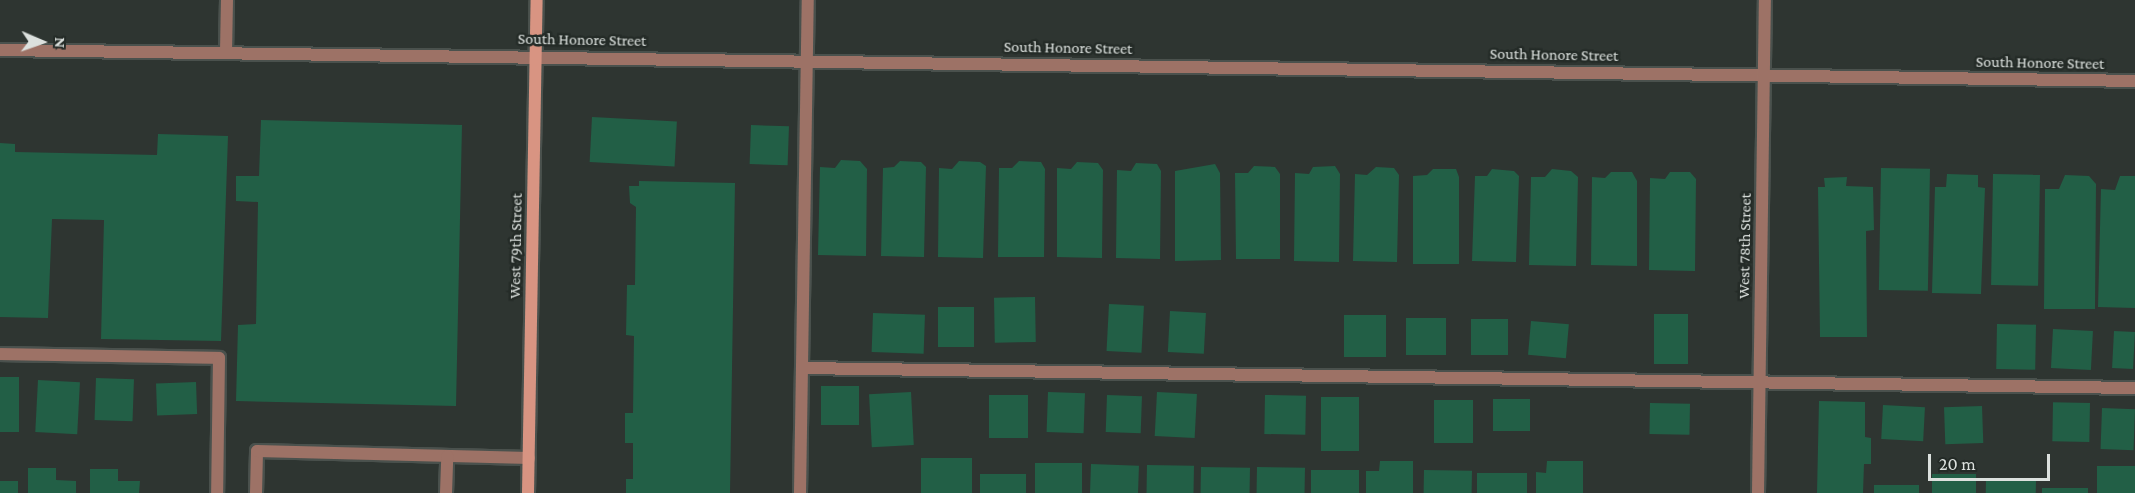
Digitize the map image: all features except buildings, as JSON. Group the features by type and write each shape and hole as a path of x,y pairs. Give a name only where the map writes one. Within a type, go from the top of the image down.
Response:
{"main road":[{"name":"West 79th Street","path":"528,493 537,0"}],"street":[{"path":"226,52 227,0"},
{"path":"800,493 808,0"},
{"name":"West 78th Street","path":"1758,493 1766,0"},
{"name":"South Honore Street","path":"0,50 2135,81"},
{"path":"0,354 219,358 217,493"},
{"path":"802,368 2135,388"},
{"path":"256,493 257,451 529,458"},
{"path":"446,493 447,456"}]}
